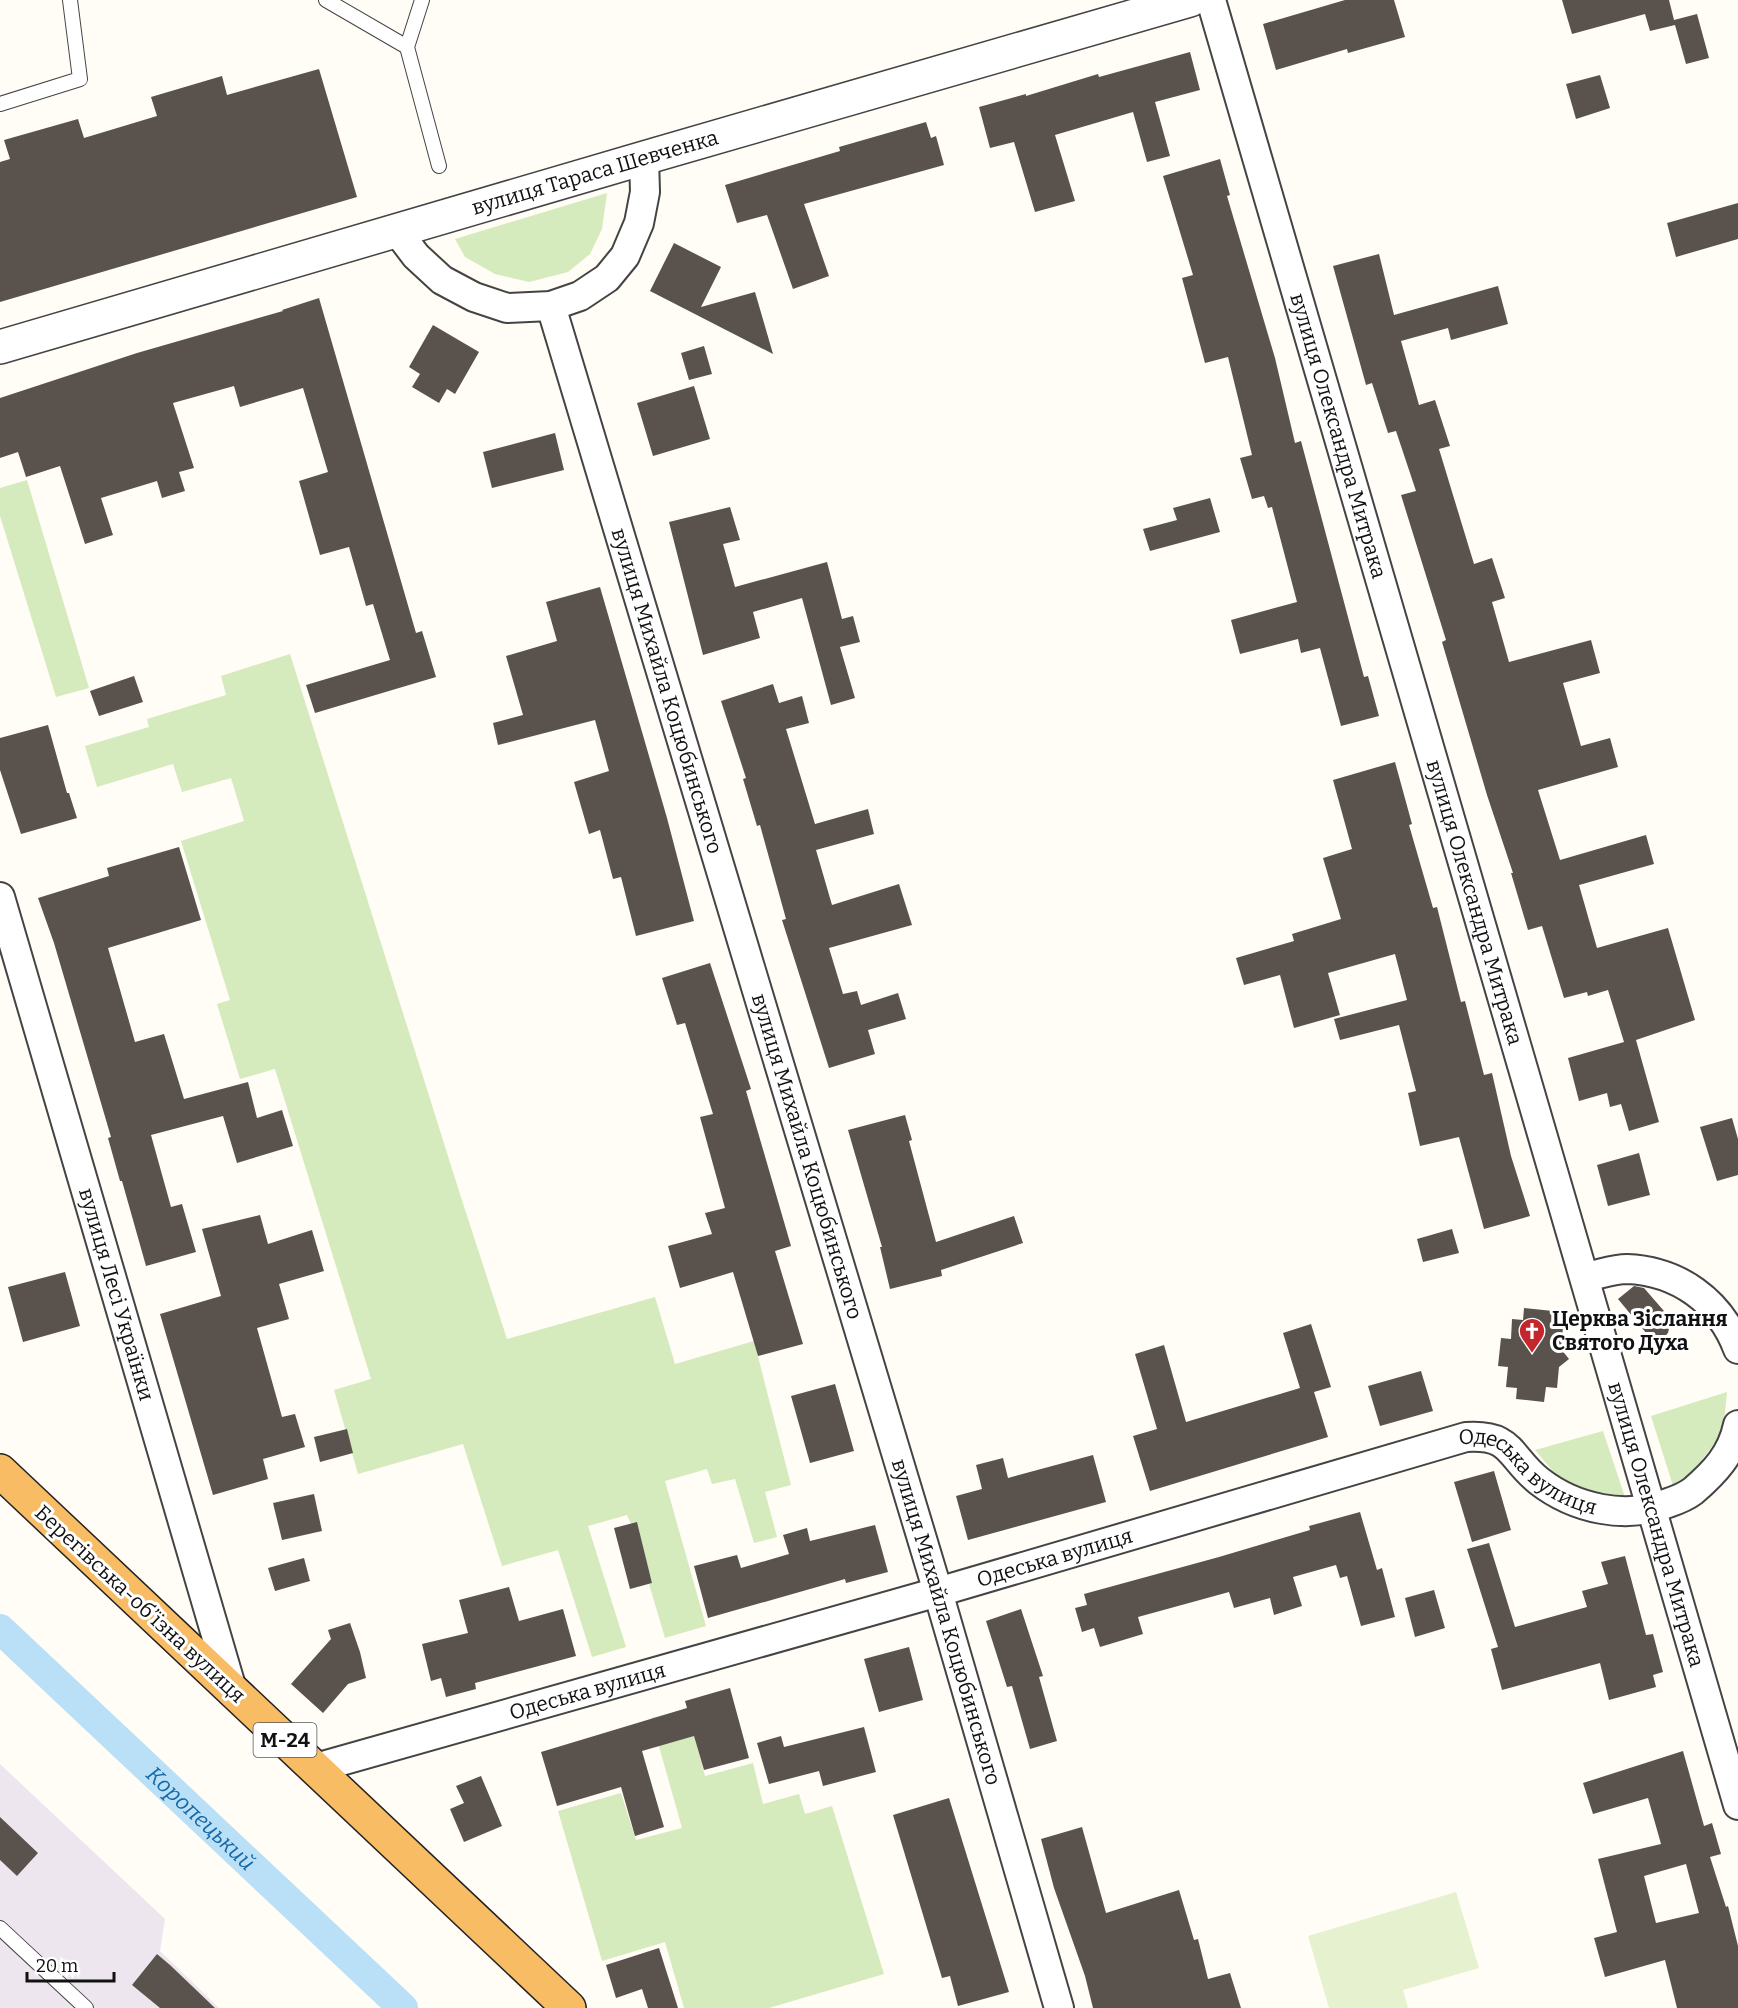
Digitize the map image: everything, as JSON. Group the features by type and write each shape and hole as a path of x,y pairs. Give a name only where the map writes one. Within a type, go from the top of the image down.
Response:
{"highway":[{"name":"Берегівська-обʼїзна вулиця","path":"0,1471 569,2008"}],"street":[{"name":"вулиця Тараса Шевченка","path":"0,347 1190,0"},
{"name":"вулиця Олександра Митрака","path":"1210,0 1738,1806"},
{"path":"397,231 416,256 442,280 474,297 507,308 551,306 580,296 607,278 625,256 639,223 645,192 644,158"},
{"name":"вулиця Михайла Коцюбинського","path":"551,306 938,1592 1059,2008"},
{"name":"вулиця Лесі Українки","path":"0,897 233,1693"},
{"path":"1585,1277 1624,1269 1657,1272 1687,1285 1712,1307 1728,1329 1738,1349"},
{"name":"Одеська вулиця","path":"316,1768 938,1592 1466,1437 1484,1436 1496,1439 1508,1448 1538,1480 1558,1494 1589,1507 1620,1512 1651,1510 1686,1496 1715,1472 1730,1450 1738,1425"}],"lane":[{"path":"0,104 80,79 70,0"},
{"path":"326,0 407,47"},
{"path":"422,0 407,47 439,166"},
{"path":"0,1928 86,2008"}],"shaded area":[{"path":"0,1764 165,1919 160,1951 219,2008 0,2008"}],"green space":[{"path":"607,193 602,229 590,254 568,272 529,282 495,274 465,257 455,239"},
{"path":"27,480 89,688 56,697 0,516 0,488"},
{"path":"290,654 507,1339 655,1297 675,1364 754,1341 791,1485 765,1492 777,1537 754,1543 735,1479 712,1484 707,1469 665,1481 706,1626 665,1638 649,1584 652,1583 637,1523 631,1524 627,1515 588,1526 626,1647 592,1657 558,1550 502,1566 463,1444 358,1474 334,1390 371,1379 275,1069 240,1079 217,1004 230,1000 181,841 244,821 231,778 182,792 173,764 97,787 85,746 149,727 147,719 226,695 221,676"},
{"path":"1727,1392 1723,1432 1694,1470 1673,1486 1651,1416"},
{"path":"1603,1431 1625,1497 1607,1496 1561,1481 1535,1450"},
{"path":"687,1709 705,1776 753,1763 763,1804 799,1794 805,1814 832,1806 884,1974 769,2008 684,2008 665,1942 602,1961 558,1811 621,1793 636,1840 682,1828 651,1718"},
{"path":"1456,1892 1479,1968 1403,1990 1408,2008 1329,2008 1308,1936"}],"building":[{"path":"1345,0 1394,0 1405,37 1348,53 1347,49 1276,70 1263,24"},
{"path":"1562,0 1669,0 1674,20 1697,14 1709,58 1686,64 1675,25 1650,31 1645,14 1572,34"},
{"path":"1190,52 1200,90 1155,102 1170,156 1147,162 1133,112 1055,135 1075,201 1035,212 1014,142 990,148 979,107 1026,94 1026,96 1098,74 1099,77"},
{"path":"319,69 357,197 0,302 0,162 10,159 4,140 78,119 84,138 157,116 151,97 222,76 227,95"},
{"path":"1600,75 1610,108 1576,119 1566,84"},
{"path":"926,122 931,138 936,136 944,165 804,204 829,276 793,289 767,215 737,223 725,185 840,151 839,147"},
{"path":"1220,159 1230,195 1227,196 1275,358 1295,443 1301,441 1364,677 1368,676 1379,716 1341,726 1320,648 1301,653 1298,639 1240,654 1231,620 1297,602 1272,507 1268,508 1264,496 1252,499 1240,458 1252,455 1228,357 1205,363 1182,278 1193,275 1163,176"},
{"path":"1738,203 1738,239 1676,257 1667,223"},
{"path":"674,243 721,267 701,307 755,292 773,354 650,291"},
{"path":"1379,254 1394,315 1498,286 1508,324 1451,340 1448,328 1401,341 1419,405 1435,400 1450,446 1439,449 1474,564 1492,558 1505,598 1492,602 1509,662 1591,640 1600,673 1563,683 1581,746 1610,738 1618,767 1538,790 1560,860 1646,835 1654,864 1579,885 1597,948 1668,928 1695,1020 1636,1040 1659,1122 1629,1131 1621,1104 1610,1107 1607,1093 1579,1101 1568,1058 1624,1042 1608,990 1588,996 1587,992 1564,998 1542,926 1528,930 1511,873 1513,873 1487,795 1442,642 1446,640 1401,495 1416,491 1396,431 1388,433 1372,383 1366,385 1333,266"},
{"path":"319,298 416,633 422,631 436,677 315,713 306,685 390,660 373,604 366,606 349,547 320,555 299,481 328,472 303,388 240,407 234,386 173,403 194,468 179,472 185,491 162,498 157,481 101,498 113,535 85,544 60,466 26,477 18,452 0,458 0,398 137,353 283,311"},
{"path":"433,325 479,352 455,394 447,389 439,403 412,387 420,374 409,367"},
{"path":"704,346 712,374 689,380 681,353"},
{"path":"694,386 710,439 653,456 637,403"},
{"path":"555,433 564,470 492,488 483,452"},
{"path":"1210,498 1220,532 1150,551 1143,529 1177,520 1173,508"},
{"path":"730,507 740,540 723,544 735,587 827,562 842,619 853,616 860,642 840,647 855,698 831,705 802,598 753,612 760,638 703,655 669,522"},
{"path":"600,587 667,818 694,921 636,936 621,877 613,879 600,830 589,834 574,782 609,771 595,720 498,745 493,723 523,715 506,656 557,641 546,602"},
{"path":"134,676 143,702 99,716 90,691"},
{"path":"773,684 779,703 802,696 809,723 786,729 815,824 868,809 874,834 816,850 832,905 899,884 912,925 829,948 843,994 857,991 861,1005 898,993 906,1019 868,1030 875,1054 829,1068 782,920 786,919 760,825 757,826 743,779 746,778 721,701"},
{"path":"48,725 67,793 69,793 77,818 21,834 0,770 0,738"},
{"path":"1395,762 1412,824 1409,825 1433,908 1437,907 1461,1002 1465,1001 1484,1075 1492,1073 1511,1156 1530,1216 1484,1229 1459,1137 1420,1146 1408,1093 1416,1091 1399,1025 1340,1040 1334,1019 1407,1000 1395,954 1328,973 1340,1015 1294,1028 1280,975 1244,985 1236,958 1294,941 1292,934 1341,919 1323,858 1352,849 1333,780"},
{"path":"179,847 201,920 108,948 135,1042 164,1034 184,1099 248,1082 257,1118 282,1110 293,1146 237,1163 223,1116 151,1135 171,1207 182,1204 196,1252 146,1266 108,1138 111,1137 54,943 38,898 109,876 107,868"},
{"path":"710,963 751,1089 746,1091 791,1246 775,1251 803,1344 758,1356 733,1272 680,1288 668,1246 712,1234 705,1213 725,1208 700,1117 713,1114 685,1023 677,1025 662,978"},
{"path":"905,1115 912,1140 909,1141 936,1242 1014,1216 1023,1243 941,1270 942,1276 890,1289 880,1247 882,1247 848,1130"},
{"path":"1732,1118 1738,1139 1738,1175 1717,1181 1700,1127"},
{"path":"1639,1153 1650,1195 1608,1206 1597,1165"},
{"path":"260,1215 268,1244 312,1230 324,1271 279,1284 289,1319 257,1328 282,1417 295,1414 305,1447 263,1459 268,1479 213,1495 160,1314 221,1296 202,1229"},
{"path":"1452,1229 1459,1253 1423,1262 1417,1239"},
{"path":"65,1272 80,1326 23,1342 8,1287"},
{"path":"1634,1286 1644,1288 1664,1311 1670,1324 1665,1336 1657,1338 1647,1334 1618,1299"},
{"name":"Церква Зіслання Святого Духа","path":"1524,1308 1553,1311 1551,1326 1563,1327 1561,1349 1569,1359 1559,1367 1557,1388 1546,1387 1544,1402 1516,1399 1517,1388 1506,1387 1508,1367 1498,1366 1501,1338 1511,1339 1512,1319 1523,1320"},
{"path":"1311,1324 1331,1387 1314,1392 1328,1437 1150,1491 1133,1436 1157,1429 1135,1354 1164,1345 1186,1422 1300,1388 1283,1333"},
{"path":"1421,1371 1433,1411 1380,1426 1368,1386"},
{"path":"835,1384 854,1451 810,1463 791,1396"},
{"path":"347,1429 353,1453 320,1462 314,1437"},
{"path":"1093,1455 1106,1502 968,1540 956,1496 982,1489 976,1465 1003,1458 1008,1478"},
{"path":"1494,1471 1511,1530 1472,1542 1454,1482"},
{"path":"314,1494 322,1531 282,1540 273,1503"},
{"path":"1360,1512 1377,1570 1382,1568 1395,1617 1361,1626 1347,1576 1340,1578 1336,1565 1293,1577 1302,1606 1274,1615 1270,1598 1234,1608 1229,1592 1138,1617 1143,1634 1100,1647 1094,1628 1082,1632 1075,1608 1087,1605 1084,1594 1310,1530 1309,1526"},
{"path":"637,1522 652,1583 630,1589 614,1528"},
{"path":"875,1525 888,1572 846,1583 845,1579 708,1618 694,1566 737,1555 741,1568 789,1554 783,1535 807,1528 810,1541"},
{"path":"1489,1543 1515,1627 1587,1607 1582,1591 1608,1584 1601,1562 1625,1556 1646,1635 1653,1634 1663,1672 1653,1675 1656,1687 1609,1700 1600,1663 1502,1690 1491,1649 1498,1647 1467,1549"},
{"path":"304,1558 310,1581 275,1591 268,1568"},
{"path":"509,1587 519,1621 563,1609 576,1656 475,1683 476,1689 446,1697 441,1678 431,1681 422,1644 468,1633 459,1600"},
{"path":"1434,1590 1445,1628 1415,1637 1405,1598"},
{"path":"1021,1609 1043,1676 1039,1677 1057,1741 1030,1749 1012,1686 1007,1687 986,1621"},
{"path":"350,1623 366,1678 348,1684 323,1713 291,1684 331,1639 328,1630"},
{"path":"909,1647 923,1700 879,1712 864,1659"},
{"path":"730,1688 749,1758 704,1770 694,1736 642,1751 664,1827 635,1836 621,1787 557,1806 541,1752 687,1708 685,1701"},
{"path":"864,1727 876,1772 823,1786 819,1771 769,1784 757,1743 781,1736 784,1747"},
{"path":"1683,1751 1704,1826 1712,1823 1721,1854 1710,1857 1726,1907 1728,1906 1738,1946 1738,2008 1677,2008 1665,1960 1605,1977 1594,1938 1617,1932 1598,1859 1661,1844 1648,1798 1593,1814 1583,1783","holes":["1686,1864 1699,1913 1656,1923 1644,1876"]},
{"path":"481,1776 502,1826 464,1842 450,1809 464,1803 456,1786"},
{"path":"949,1798 1009,1992 958,2006 950,1976 942,1978 893,1815"},
{"path":"0,1817 38,1853 17,1876 0,1860"},
{"path":"1082,1827 1106,1913 1179,1890 1194,1940 1198,1939 1208,1979 1230,1973 1241,2008 1093,2008 1085,1976 1054,1888 1041,1839"},
{"path":"659,1948 678,2008 648,2008 642,1989 616,1998 606,1965"},
{"path":"157,1954 215,2008 160,2008 132,1985"}],"waterway":[{"name":"Коропецький","path":"0,1629 403,2008"}],"place":[{"name":"Церква Зіслання Святого Духа","path":"1532,1354"}]}
